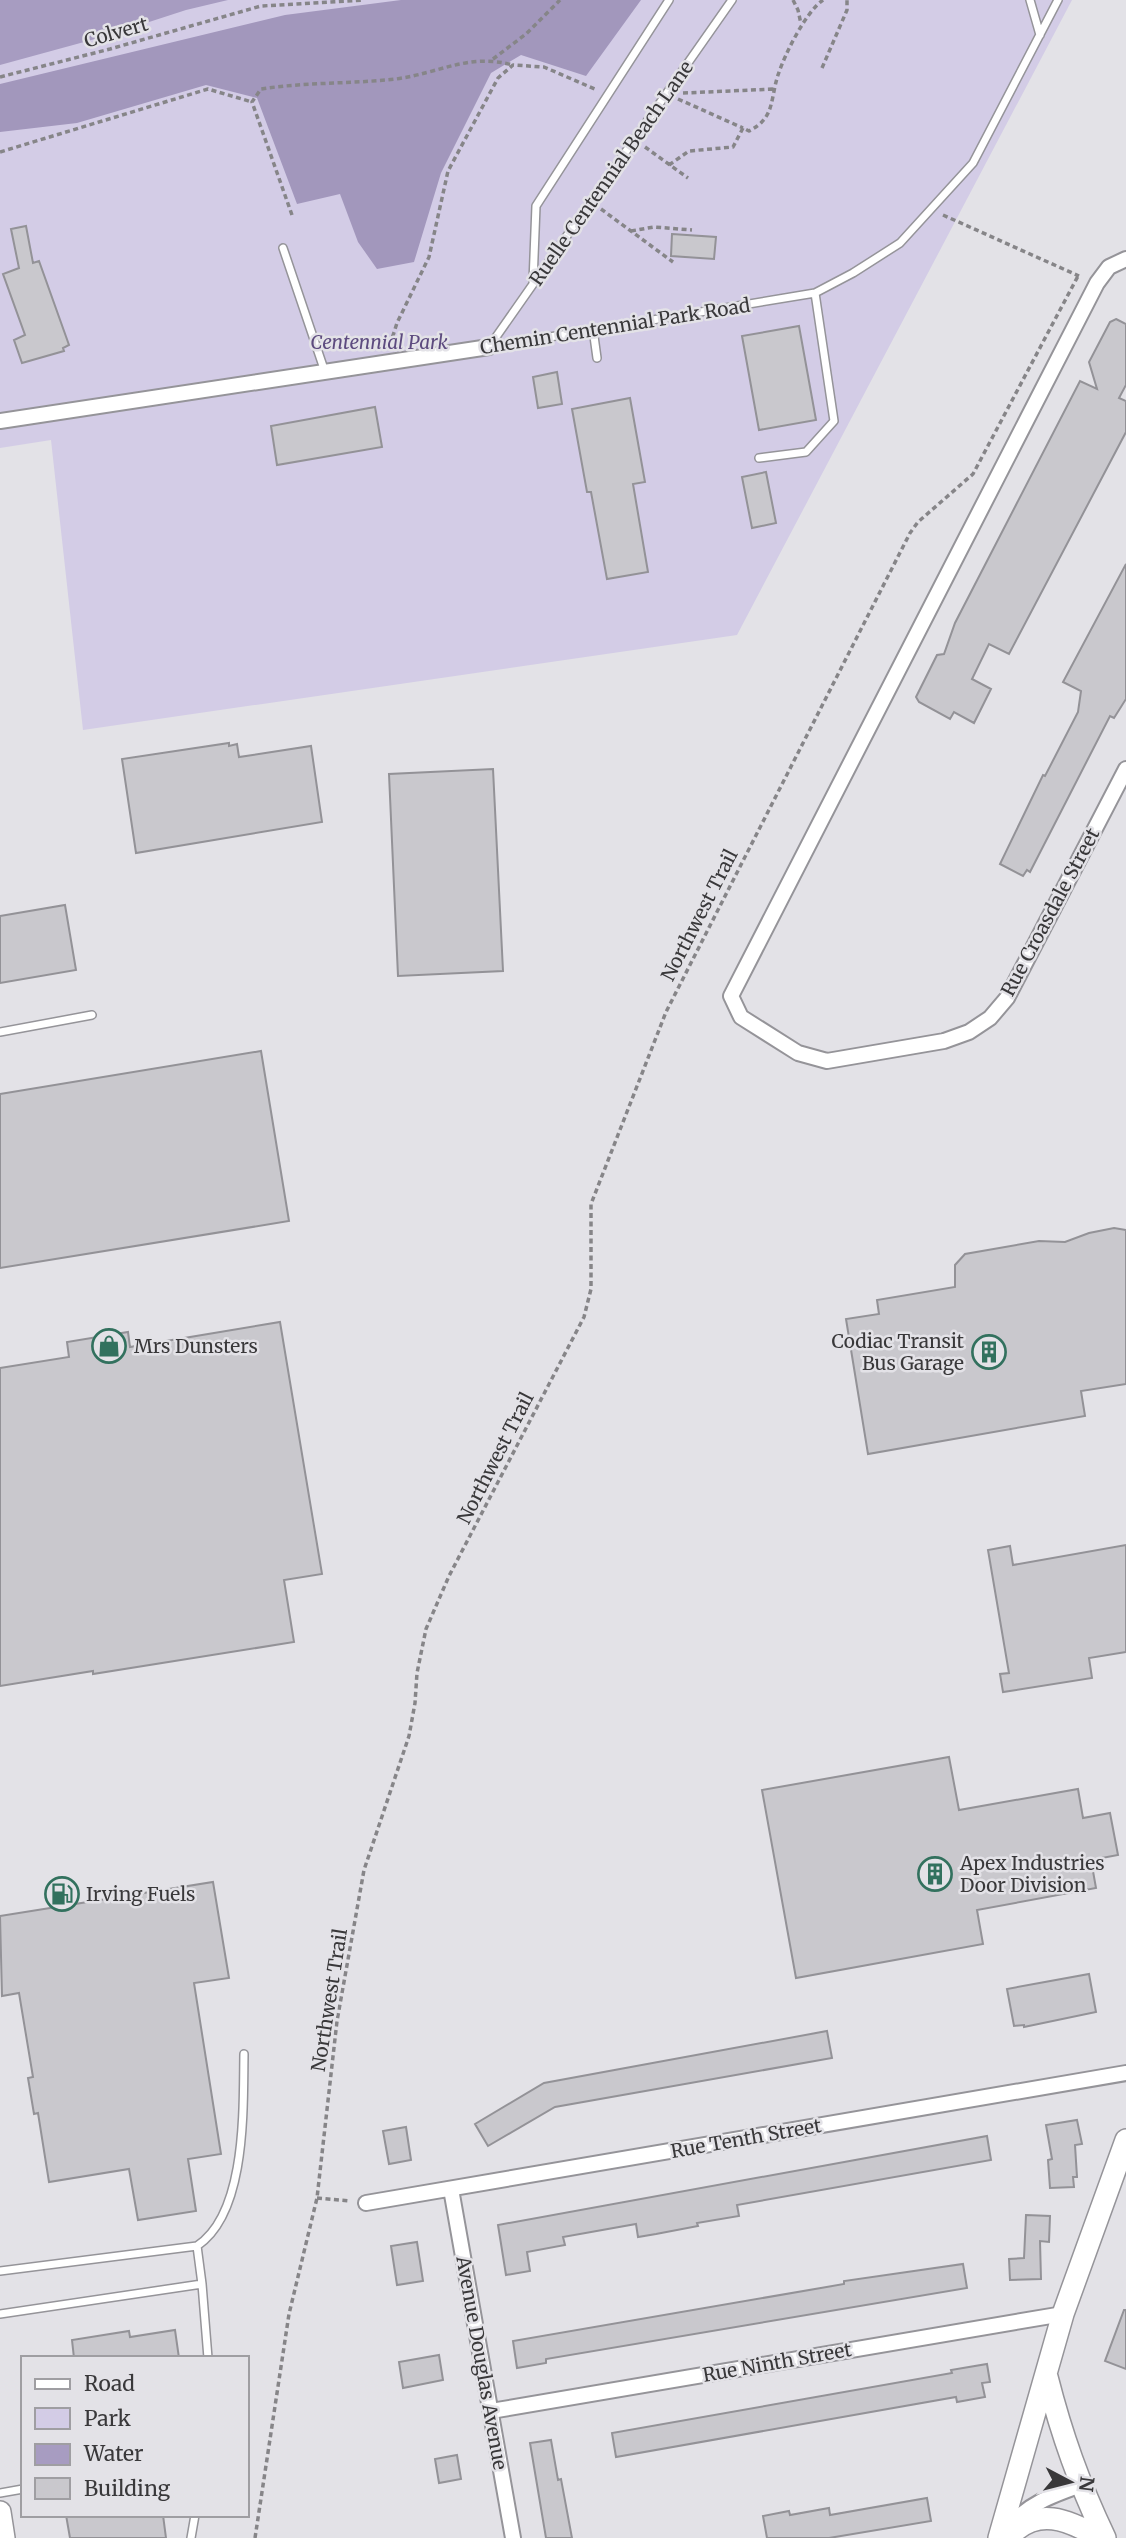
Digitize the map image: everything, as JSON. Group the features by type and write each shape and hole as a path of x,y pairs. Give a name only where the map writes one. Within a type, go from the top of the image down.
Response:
{"main road":[{"path":"1000,2538 1063,2314 1126,2140"},
{"path":"1046,2375 1063,2441 1105,2538"},
{"path":"0,2512 4,2538"},
{"path":"1008,2538 1022,2526 1049,2518 1076,2524 1100,2538"}],"street":[{"name":"Rue Croasdale Street","path":"1126,259 1109,267 1097,283 730,996 741,1017 798,1054 827,1061 943,1041 969,1032 990,1018 1007,998 1126,769"},
{"name":"Chemin Centennial Park Road","path":"0,421 489,347"},
{"name":"Rue Tenth Street","path":"366,2203 1126,2073"},
{"name":"Avenue Douglas Avenue","path":"451,2189 513,2538"},
{"name":"Rue Ninth Street","path":"491,2411 1063,2314"},
{"path":"1000,2538 1029,2508 1046,2498 1081,2486"}],"lane":[{"path":"533,284 536,206 669,0"},
{"name":"Ruelle Centennial Beach Lane","path":"489,347 732,0"},
{"path":"1030,0 1040,35"},
{"name":"Chemin Centennial Park Road","path":"489,347 814,293 853,273 900,243 973,163 1058,0"},
{"path":"283,248 324,372"},
{"path":"759,458 806,452 834,421 814,293"},
{"path":"593,329 597,358"},
{"path":"0,1032 92,1015"},
{"path":"0,2272 197,2246 206,2239 219,2224 232,2192 243,2116 244,2054"},
{"path":"197,2246 208,2356"},
{"path":"0,2314 202,2284"},
{"path":"0,2493 21,2489"},
{"path":"191,2538 195,2517"}],"path":[{"name":"Colvert","path":"0,77 261,6 364,0"},
{"path":"493,59 526,34 560,0"},
{"path":"793,0 799,10 801,26"},
{"path":"667,93 749,131 761,125 768,114 777,78 801,26 822,0"},
{"path":"822,68 843,20 847,0"},
{"path":"252,102 261,89 292,84 396,79 462,62 493,59 513,65 544,68 608,95"},
{"path":"384,362 397,323 429,257 448,171 498,78 513,65"},
{"path":"0,152 208,89 252,102"},
{"path":"667,93 775,89"},
{"path":"252,102 292,215"},
{"path":"669,164 689,151 733,148 743,128"},
{"path":"635,139 688,178"},
{"path":"591,202 673,262"},
{"name":"Northwest Trail","path":"255,2538 289,2314 317,2198 337,2021 364,1870 409,1736 426,1629 449,1576 583,1317 591,1289 591,1204 666,1012 910,533 918,522 973,474 1078,276 932,209"},
{"path":"631,232 654,227 692,230"},
{"path":"317,2198 366,2203"}],"green space":[{"name":"Centennial Park","path":"0,0 1072,0 737,635 83,730 51,440 0,448"}],"shaded area":[{"path":"401,0 641,0 586,76 521,55 491,73 441,173 414,262 377,269 358,242 340,194 297,204 257,98 206,85 77,123 0,132 0,84 285,15"}],"water":[{"path":"0,0 228,0 0,65"}],"building":[{"path":"26,226 33,263 39,261 69,345 63,348 64,351 22,363 14,340 25,335 3,274 19,268 11,229"},
{"path":"672,234 716,237 714,259 671,256"},
{"path":"1116,319 1126,324 1126,385 1119,398 1126,401 1126,432 1009,654 989,644 972,679 991,689 974,723 954,712 950,719 919,702 916,697 937,655 944,654 955,623 1080,381 1097,389 1089,362 1110,322"},
{"path":"799,326 816,420 759,430 742,336"},
{"path":"557,372 562,404 538,408 533,377"},
{"path":"630,398 645,482 633,484 648,572 607,579 572,409"},
{"path":"375,407 382,447 277,465 271,426"},
{"path":"766,472 776,523 752,528 742,477"},
{"path":"1126,564 1126,699 1114,718 1110,716 1030,872 1027,870 1023,876 1000,864 1043,775 1045,776 1078,712 1081,691 1063,682"},
{"path":"229,743 229,746 237,744 239,757 311,746 322,822 136,853 122,759"},
{"path":"493,769 503,971 398,976 389,774"},
{"path":"65,905 76,970 0,983 0,916"},
{"path":"261,1051 289,1221 0,1268 0,1094"},
{"name":"Codiac Transit Bus Garage","path":"1114,1228 1126,1230 1126,1384 1081,1391 1085,1416 868,1454 846,1319 879,1314 877,1300 955,1287 955,1265 965,1254 1039,1241 1065,1242"},
{"path":"280,1322 322,1574 284,1580 294,1642 0,1686 0,1368 69,1357 67,1342 128,1332 130,1347"},
{"path":"1126,1545 1126,1652 1089,1658 1092,1678 1003,1692 1000,1674 1009,1673 988,1550 1010,1546 1013,1565"},
{"name":"Apex Industries Door Division","path":"949,1757 959,1810 1078,1789 1083,1818 1110,1813 1118,1855 1091,1860 1096,1888 977,1910 983,1944 796,1978 762,1790"},
{"path":"213,1882 229,1978 194,1983 221,2154 188,2159 196,2211 138,2220 129,2169 49,2182 38,2113 34,2114 28,2078 33,2077 19,1993 2,1996 0,1916"},
{"path":"1089,1974 1096,2012 1024,2027 1014,2026 1007,1989"},
{"path":"827,2031 832,2058 555,2107 488,2146 475,2124 544,2083"},
{"path":"1077,2120 1082,2144 1075,2145 1077,2177 1073,2177 1074,2187 1050,2188 1048,2160 1052,2159 1046,2125"},
{"path":"406,2127 411,2160 389,2164 383,2131"},
{"path":"987,2136 991,2160 737,2205 739,2216 656,2234 638,2237 636,2224 563,2237 565,2245 527,2252 530,2271 506,2275 498,2225"},
{"path":"1026,2215 1050,2216 1049,2242 1040,2241 1041,2279 1010,2280 1009,2259 1024,2258"},
{"path":"417,2242 423,2281 397,2285 391,2246"},
{"path":"963,2264 967,2288 546,2359 546,2363 517,2368 513,2341 844,2284 844,2281"},
{"path":"1126,2310 1126,2369 1105,2361"},
{"path":"175,2330 179,2356 74,2356 72,2340 129,2331 130,2337"},
{"path":"439,2355 443,2380 403,2388 399,2362"},
{"path":"987,2364 990,2382 982,2383 985,2397 957,2402 956,2397 616,2457 612,2433 952,2373 951,2370"},
{"path":"551,2440 572,2538 546,2538 530,2443"},
{"path":"457,2455 461,2479 439,2483 435,2459"},
{"path":"927,2498 931,2521 829,2538 767,2538 763,2516 789,2511 790,2515 829,2508 830,2515"},
{"path":"66,2517 163,2517 166,2538 70,2538"}],"place":[{"name":"Mrs Dunsters","path":"109,1346"},
{"name":"Codiac Transit Bus Garage","path":"989,1352"},
{"name":"Apex Industries Door Division","path":"935,1874"},
{"name":"Irving Fuels","path":"62,1894"}]}
